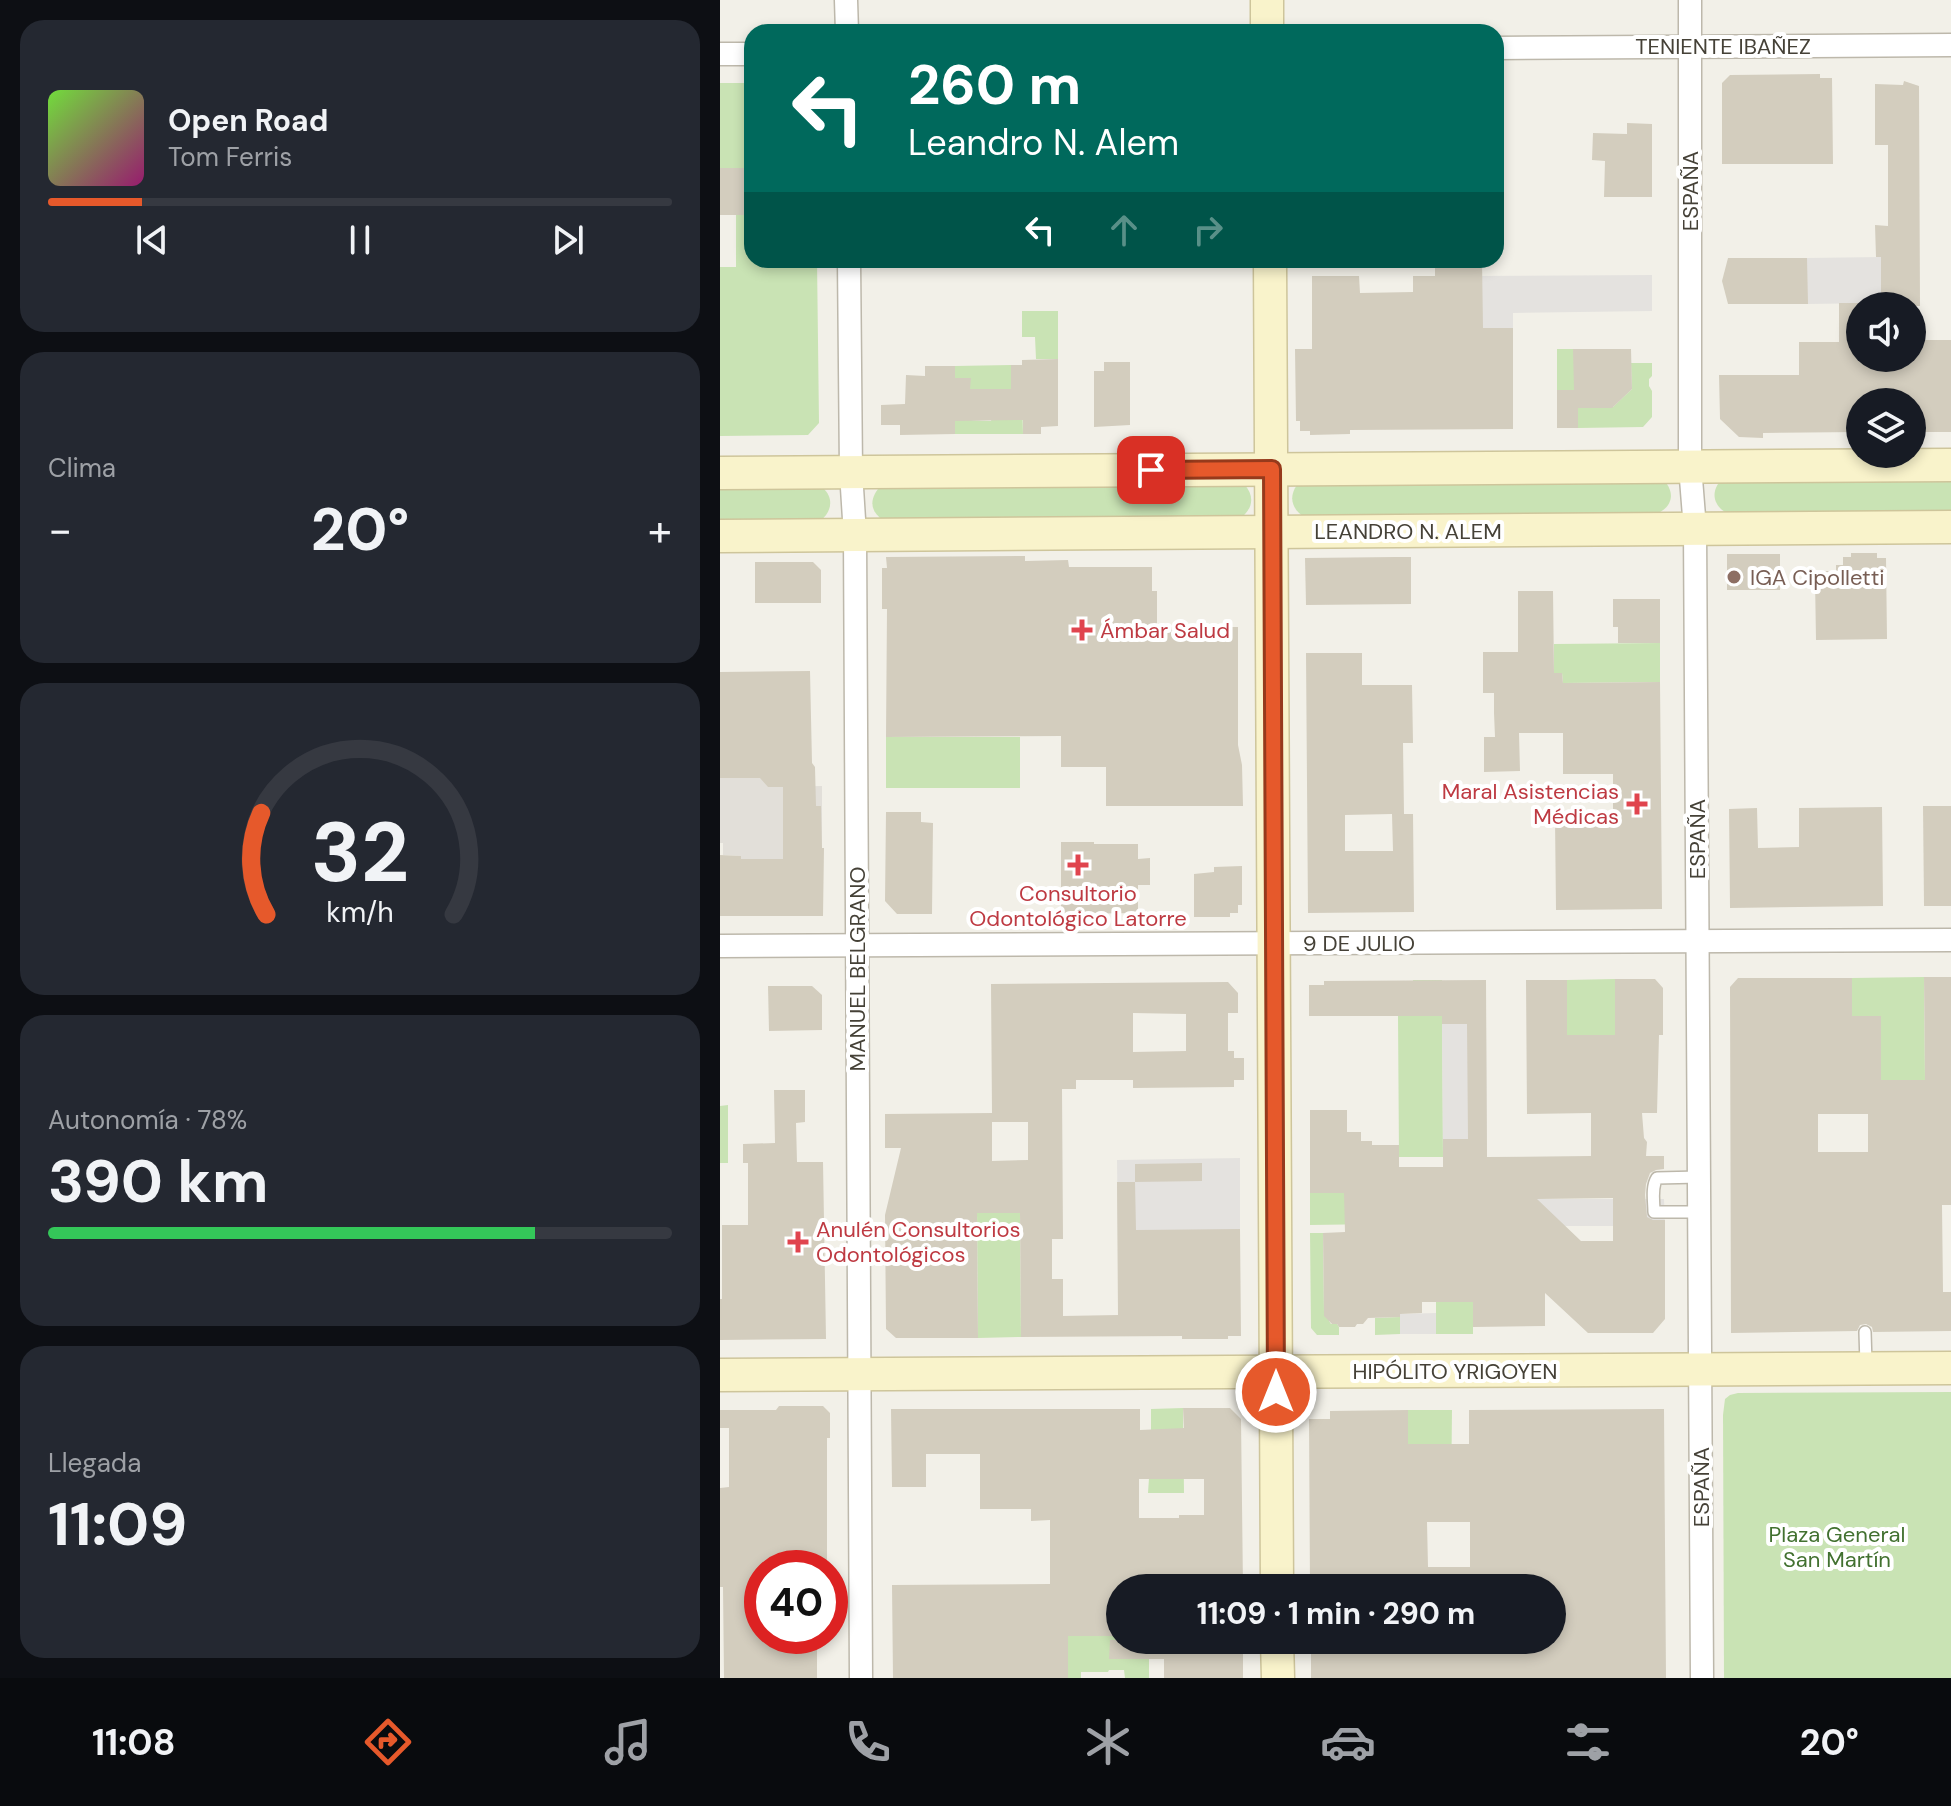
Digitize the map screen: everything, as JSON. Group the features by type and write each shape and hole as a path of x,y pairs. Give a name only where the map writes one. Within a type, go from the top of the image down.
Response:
{"street":[{"path":"846,0 847,24"},
{"path":"1267,0 1267,24"},
{"name":"ESPAÑA","path":"1690,0 1690,466 1695,529 1702,1678"},
{"name":"TENIENTE IBAÑEZ","path":"1504,48 1951,45"},
{"path":"720,54 744,54"},
{"name":"MANUEL BELGRANO","path":"849,268 851,472 855,535 861,1678"},
{"path":"1270,268 1277,1574"},
{"path":"720,473 1951,465"},
{"name":"LEANDRO N. ALEM","path":"720,536 1951,527"},
{"name":"9 DE JULIO","path":"720,946 1951,940"},
{"name":"HIPÓLITO YRIGOYEN","path":"720,1375 1951,1368"},
{"path":"1277,1654 1278,1678"}],"lane":[{"path":"1699,1177 1657,1178 1654,1183 1654,1212 1699,1212"},
{"path":"1865,1332 1866,1369"}],"shaded area":[{"path":"1881,257 1881,292 1846,292 1846,303 1807,304 1807,258"},
{"path":"1652,275 1652,311 1513,313 1513,429 1468,429 1471,276"},
{"path":"720,672 733,672 733,755 760,755 768,787 822,786 822,848 787,859 741,859 741,856 723,855 723,843 720,843"},
{"path":"1442,1024 1486,1024 1487,1157 1443,1157"},
{"path":"1487,1157 1508,1157 1508,1199 1664,1199 1665,1226 1487,1226"},
{"path":"1240,1158 1240,1247 1118,1248 1117,1160"},
{"path":"1436,1313 1436,1334 1400,1334 1400,1314"}],"green space":[{"path":"720,83 744,83 744,169 720,168"},
{"path":"744,214 744,268 817,268 819,423 808,435 720,436 720,267 736,267 736,215"},
{"path":"1022,311 1058,311 1058,359 1036,359 1035,337 1022,337"},
{"path":"1557,349 1573,349 1587,390 1557,390"},
{"path":"1631,363 1652,363 1649,386 1652,391 1652,417 1643,427 1578,428 1578,408 1613,407 1632,389"},
{"path":"1011,365 1011,386 1022,398 1023,434 955,434 955,417 991,421 992,417 970,389 970,378 955,378 955,366"},
{"path":"1951,475 1951,513 1727,513 1715,498 1716,488 1722,479"},
{"path":"1661,478 1669,488 1671,498 1666,508 1655,514 1303,516 1294,506 1292,498 1297,485"},
{"path":"1244,484 1251,502 1241,518 883,520 872,503 882,485"},
{"path":"720,485 823,488 829,496 830,505 820,521 720,523"},
{"path":"1660,643 1660,682 1563,683 1562,673 1554,673 1554,644"},
{"path":"886,737 1020,737 1020,788 886,788"},
{"path":"1924,977 1925,1080 1881,1080 1881,1016 1852,1016 1852,978"},
{"path":"1615,979 1615,1035 1567,1035 1567,980"},
{"path":"1413,980 1442,980 1443,1157 1399,1157 1398,1016 1413,1016"},
{"path":"728,1105 728,1163 720,1163 720,1106"},
{"path":"1310,1193 1379,1193 1379,1224 1310,1225"},
{"path":"977,1213 1020,1213 1021,1337 978,1338"},
{"path":"1310,1233 1323,1233 1324,1312 1329,1312 1331,1324 1339,1327 1339,1335 1317,1335 1311,1328"},
{"path":"1436,1281 1488,1302 1473,1315 1473,1334 1436,1334"},
{"path":"1400,1317 1400,1334 1375,1335 1375,1318"},
{"name":"Plaza General San Martín","path":"1951,1392 1951,1678 1724,1678 1725,1399 1738,1393"},
{"path":"1183,1408 1184,1493 1148,1493 1151,1409"},
{"path":"1408,1410 1452,1410 1451,1501 1408,1471"},
{"path":"1068,1636 1106,1636 1106,1654 1149,1654 1149,1678 1125,1678 1124,1670 1109,1670 1081,1672 1081,1678 1068,1678"}],"building":[{"path":"1820,74 1820,78 1832,78 1833,164 1722,164 1722,83 1730,75"},
{"path":"1904,81 1919,86 1920,292 1881,292 1881,257 1876,257 1875,225 1888,226 1888,145 1875,145 1875,84 1903,85"},
{"path":"1627,123 1652,124 1652,197 1604,197 1605,161 1592,160 1593,133 1627,134"},
{"path":"720,168 744,168 744,215 720,215"},
{"path":"1728,258 1807,258 1808,304 1728,304 1722,281"},
{"path":"1435,268 1482,268 1483,328 1513,328 1513,429 1350,430 1350,434 1310,435 1310,431 1300,431 1300,421 1296,421 1295,349 1312,349 1312,276 1359,276 1360,293 1413,292 1413,276 1435,276"},
{"path":"1839,303 1846,303 1846,372 1926,372 1926,340 1951,340 1951,432 1926,432 1926,388 1846,388 1846,432 1763,433 1763,438 1739,437 1720,419 1719,375 1799,375 1799,342 1839,342"},
{"path":"1573,349 1631,349 1632,389 1612,408 1578,408 1578,428 1557,428 1557,390 1574,390"},
{"path":"1058,359 1058,426 1041,427 1041,434 1023,434 1023,420 955,421 955,434 900,435 900,425 881,425 881,405 905,404 906,375 925,376 925,366 955,366 955,378 971,378 970,389 1011,389 1011,365 1022,365 1022,360"},
{"path":"1104,362 1130,362 1130,425 1094,427 1094,371 1104,371"},
{"path":"1851,553 1877,553 1877,558 1886,558 1887,639 1816,640 1815,579 1825,579 1825,571 1836,571 1836,565 1843,565 1843,557 1851,557"},
{"path":"1727,554 1780,554 1780,590 1727,590"},
{"path":"1025,556 1025,561 1068,560 1069,567 1152,567 1152,591 1157,591 1157,627 1238,627 1238,745 1243,806 1106,806 1106,767 1061,767 1061,736 886,737 887,609 882,609 882,568 887,568 886,557"},
{"path":"1411,557 1411,604 1306,605 1305,558"},
{"path":"755,562 813,562 821,570 821,603 755,603"},
{"path":"1518,591 1553,591 1554,673 1562,673 1563,683 1660,682 1662,909 1556,910 1555,819 1613,818 1613,774 1563,774 1563,733 1519,733 1520,771 1484,772 1484,737 1495,737 1494,693 1483,693 1483,652 1518,652"},
{"path":"1613,599 1660,599 1660,643 1618,643 1618,627 1613,627"},
{"path":"1306,653 1362,653 1362,685 1412,685 1413,743 1403,743 1404,814 1413,814 1414,912 1308,913","holes":["1392,814 1393,851 1345,851 1345,815"]},
{"path":"810,671 812,763 815,767 816,806 821,806 824,848 823,916 720,916 720,855 741,856 741,859 783,859 783,787 768,787 760,778 720,778 720,672"},
{"path":"1923,806 1951,806 1951,906 1924,906"},
{"path":"1882,807 1883,906 1730,908 1729,809 1757,808 1758,848 1799,847 1799,808"},
{"path":"886,812 921,812 921,822 933,823 932,914 897,914 885,901"},
{"path":"1061,842 1138,844 1138,859 1150,858 1150,885 1138,885 1138,913 1061,914"},
{"path":"1242,866 1242,905 1238,905 1238,913 1230,913 1230,917 1194,917 1194,874 1214,872 1214,867"},
{"path":"1924,977 1951,977 1951,1205 1942,1205 1943,1292 1951,1292 1951,1331 1873,1332 1872,1327 1866,1324 1860,1325 1857,1331 1731,1333 1730,987 1738,978 1852,978 1852,1016 1881,1016 1881,1080 1925,1080","holes":["1818,1114 1868,1114 1868,1152 1818,1152"]},
{"path":"1615,979 1655,979 1663,988 1657,1113 1642,1113 1646,1156 1664,1156 1664,1169 1650,1173 1645,1195 1647,1217 1665,1220 1665,1319 1653,1333 1588,1333 1545,1293 1545,1326 1473,1327 1473,1302 1422,1302 1422,1313 1368,1318 1355,1327 1339,1327 1324,1316 1323,1233 1345,1232 1344,1193 1310,1193 1310,1110 1347,1110 1347,1132 1361,1132 1361,1141 1372,1141 1372,1145 1399,1145 1399,1167 1443,1167 1443,1139 1468,1139 1467,1024 1442,1024 1442,1016 1309,1016 1309,985 1324,985 1324,981 1486,980 1487,1157 1591,1156 1591,1113 1527,1114 1526,980 1567,980 1567,1035 1615,1035","holes":["1613,1198 1613,1241 1581,1241 1537,1199"]},
{"path":"1228,982 1238,993 1238,1013 1228,1013 1228,1051 1234,1051 1234,1058 1244,1058 1244,1080 1234,1080 1234,1087 1133,1088 1133,1080 1076,1080 1076,1089 1062,1089 1063,1239 1052,1239 1052,1279 1063,1279 1063,1316 1118,1315 1117,1182 1135,1182 1136,1230 1240,1229 1241,1336 1228,1336 1228,1339 1182,1339 1182,1336 1021,1337 1020,1213 977,1213 978,1338 896,1338 886,1329 885,1215 901,1148 885,1148 885,1114 992,1113 991,984","holes":["1133,1013 1186,1014 1186,1051 1133,1052","992,1122 1028,1122 1028,1160 992,1161"]},
{"path":"768,986 812,986 822,995 822,1030 769,1031"},
{"path":"774,1090 805,1090 805,1122 796,1123 797,1162 823,1162 826,1339 720,1340 722,1225 748,1225 748,1163 743,1163 743,1144 775,1143"},
{"path":"1202,1163 1202,1181 1135,1182 1135,1164"},
{"path":"779,1406 823,1406 830,1413 830,1438 827,1438 827,1550 744,1550 744,1654 817,1654 817,1678 724,1678 720,1488 729,1487 729,1428 720,1428 720,1410 776,1410"},
{"path":"1183,1408 1230,1408 1241,1419 1243,1574 1106,1574 1106,1636 1068,1636 1068,1678 893,1678 892,1585 1050,1584 1050,1520 1031,1521 1031,1509 980,1509 980,1454 926,1454 926,1487 892,1487 891,1409 1140,1409 1140,1430 1184,1428","holes":["1139,1479 1204,1479 1204,1515 1139,1518"]},
{"path":"1664,1409 1666,1678 1311,1678 1311,1654 1566,1654 1566,1574 1310,1574 1309,1419 1330,1419 1330,1411 1408,1410 1408,1444 1469,1444 1469,1410","holes":["1427,1522 1470,1522 1470,1567 1428,1567"]},
{"path":"1109,1654 1243,1654 1243,1678 1164,1678 1164,1659 1109,1659"}],"place":[{"name":"IGA Cipolletti","path":"1734,577"},
{"name":"Ámbar Salud","path":"1082,630"},
{"name":"Maral Asistencias Médicas","path":"1637,804"},
{"name":"Consultorio Odontológico Latorre","path":"1078,865"},
{"name":"Anulén Consultorios Odontológicos","path":"798,1242"}],"route":[{"path":"1151,470 1272,469 1276,1392"}]}
